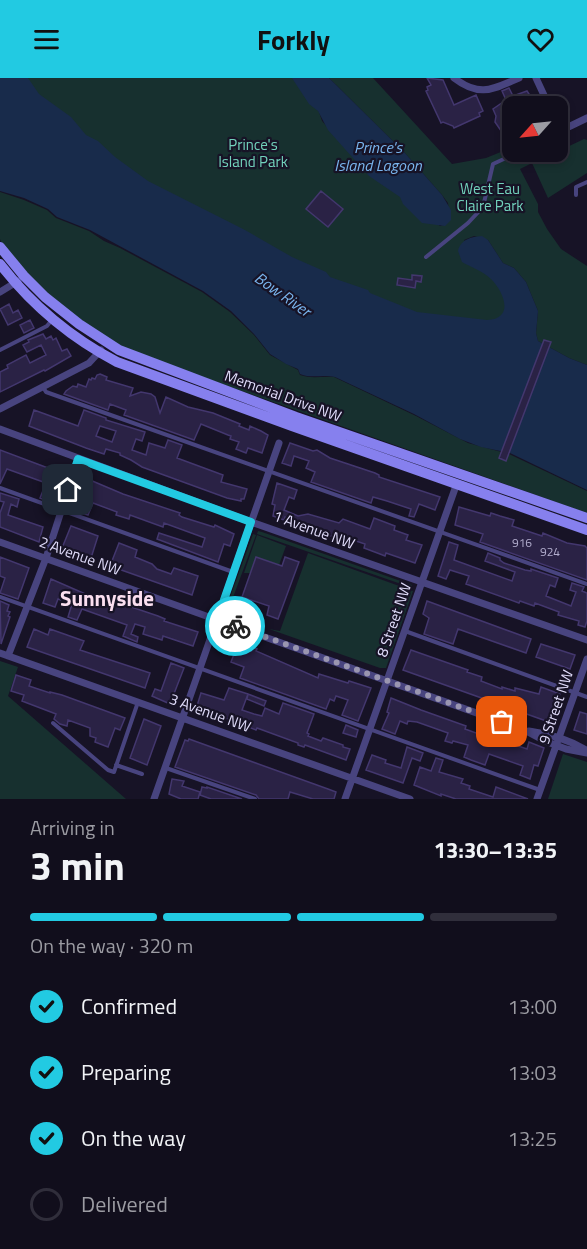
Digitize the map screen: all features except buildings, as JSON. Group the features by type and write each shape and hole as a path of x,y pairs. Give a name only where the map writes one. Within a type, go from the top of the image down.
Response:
{"main road":[{"name":"Memorial Drive NW","path":"0,247 20,280 53,319 140,371 587,530"},
{"name":"Memorial Drive NW","path":"0,264 62,312 103,348 133,356 296,417 587,518"}],"street":[{"path":"454,78 480,91 490,90 519,78"},
{"path":"536,78 544,96"},
{"path":"568,126 587,118"},
{"path":"0,292 20,280"},
{"path":"0,409 89,363 103,348"},
{"name":"1 Avenue NW","path":"0,429 251,522 587,640"},
{"path":"154,799 279,443"},
{"path":"8,656 46,558 78,459"},
{"name":"8 Street NW","path":"345,799 457,483"},
{"name":"2 Avenue NW","path":"0,542 524,730 556,746 587,752"},
{"name":"3 Avenue NW","path":"0,653 410,799"},
{"name":"9 Street NW","path":"537,799 587,659"},
{"name":"2 Avenue NW","path":"524,730 560,737 587,752"}],"lane":[{"path":"426,256 468,223 483,207 493,164 502,160"},
{"path":"576,195 576,187 587,182"},
{"path":"0,350 47,326 53,319"},
{"path":"43,386 46,392 587,584"},
{"path":"0,488 234,572"},
{"path":"0,597 540,790"},
{"path":"404,631 587,697"},
{"path":"53,723 108,770 114,772 138,702"},
{"path":"116,765 142,774"},
{"path":"166,768 255,799"}],"green space":[{"name":"Prince's Island Park","path":"23,78 293,78 319,112 322,121 366,170 440,226 450,219 448,203 442,195 404,152 329,78 373,78 452,164 486,158 502,151 502,162 568,162 568,147 584,139 587,140 587,173 548,198 532,163 520,169 538,204 538,212 547,229 561,249 587,266 587,365 538,341 536,333 538,311 526,282 514,268 503,263 488,240 474,236 464,240 502,290 508,308 502,318 492,322 415,314 329,279 152,185 122,166 38,96"},
{"path":"0,192 47,210 56,218 89,231 202,292 230,312 254,335 270,355 298,370 300,375 334,377 468,443 509,454 587,491 587,513 129,351 96,331 65,308 36,282 3,245 0,239"},
{"path":"258,531 412,585 411,588 257,534"},
{"path":"253,534 256,535 231,603 229,603 229,600"},
{"path":"257,535 286,546 279,565 256,557 250,573 244,573"},
{"path":"308,553 413,591 386,668 380,668 269,629 280,631"},
{"path":"0,661 18,667 8,696 126,799 0,799"},
{"path":"563,754 587,762 587,799 548,799"}],"water":[{"name":"Bow River","path":"0,78 28,78 39,94 71,117 86,135 98,141 115,157 148,181 245,230 292,257 326,272 330,277 368,290 370,293 417,312 487,320 501,315 504,310 503,297 496,284 485,274 462,262 458,251 461,244 470,238 482,236 488,240 503,263 514,268 526,282 538,311 536,333 538,341 587,365 587,490 510,453 481,447 460,439 414,414 335,377 300,374 298,369 270,354 231,311 203,291 90,230 57,217 48,209 24,198 0,191"},
{"name":"Prince's Island Lagoon","path":"292,78 329,78 404,152 442,195 451,210 451,220 445,226 422,223 403,204 400,197 369,176 328,130 318,111 309,104"}],"way so far":[{"path":"235,626 502,722"}],"district":[{"name":"Sunnyside","path":"107,599"}],"route":[{"path":"68,490 78,459 251,522 217,620 235,626"}],"park label":[{"name":"West Eau Claire Park","path":"490,198"}]}
